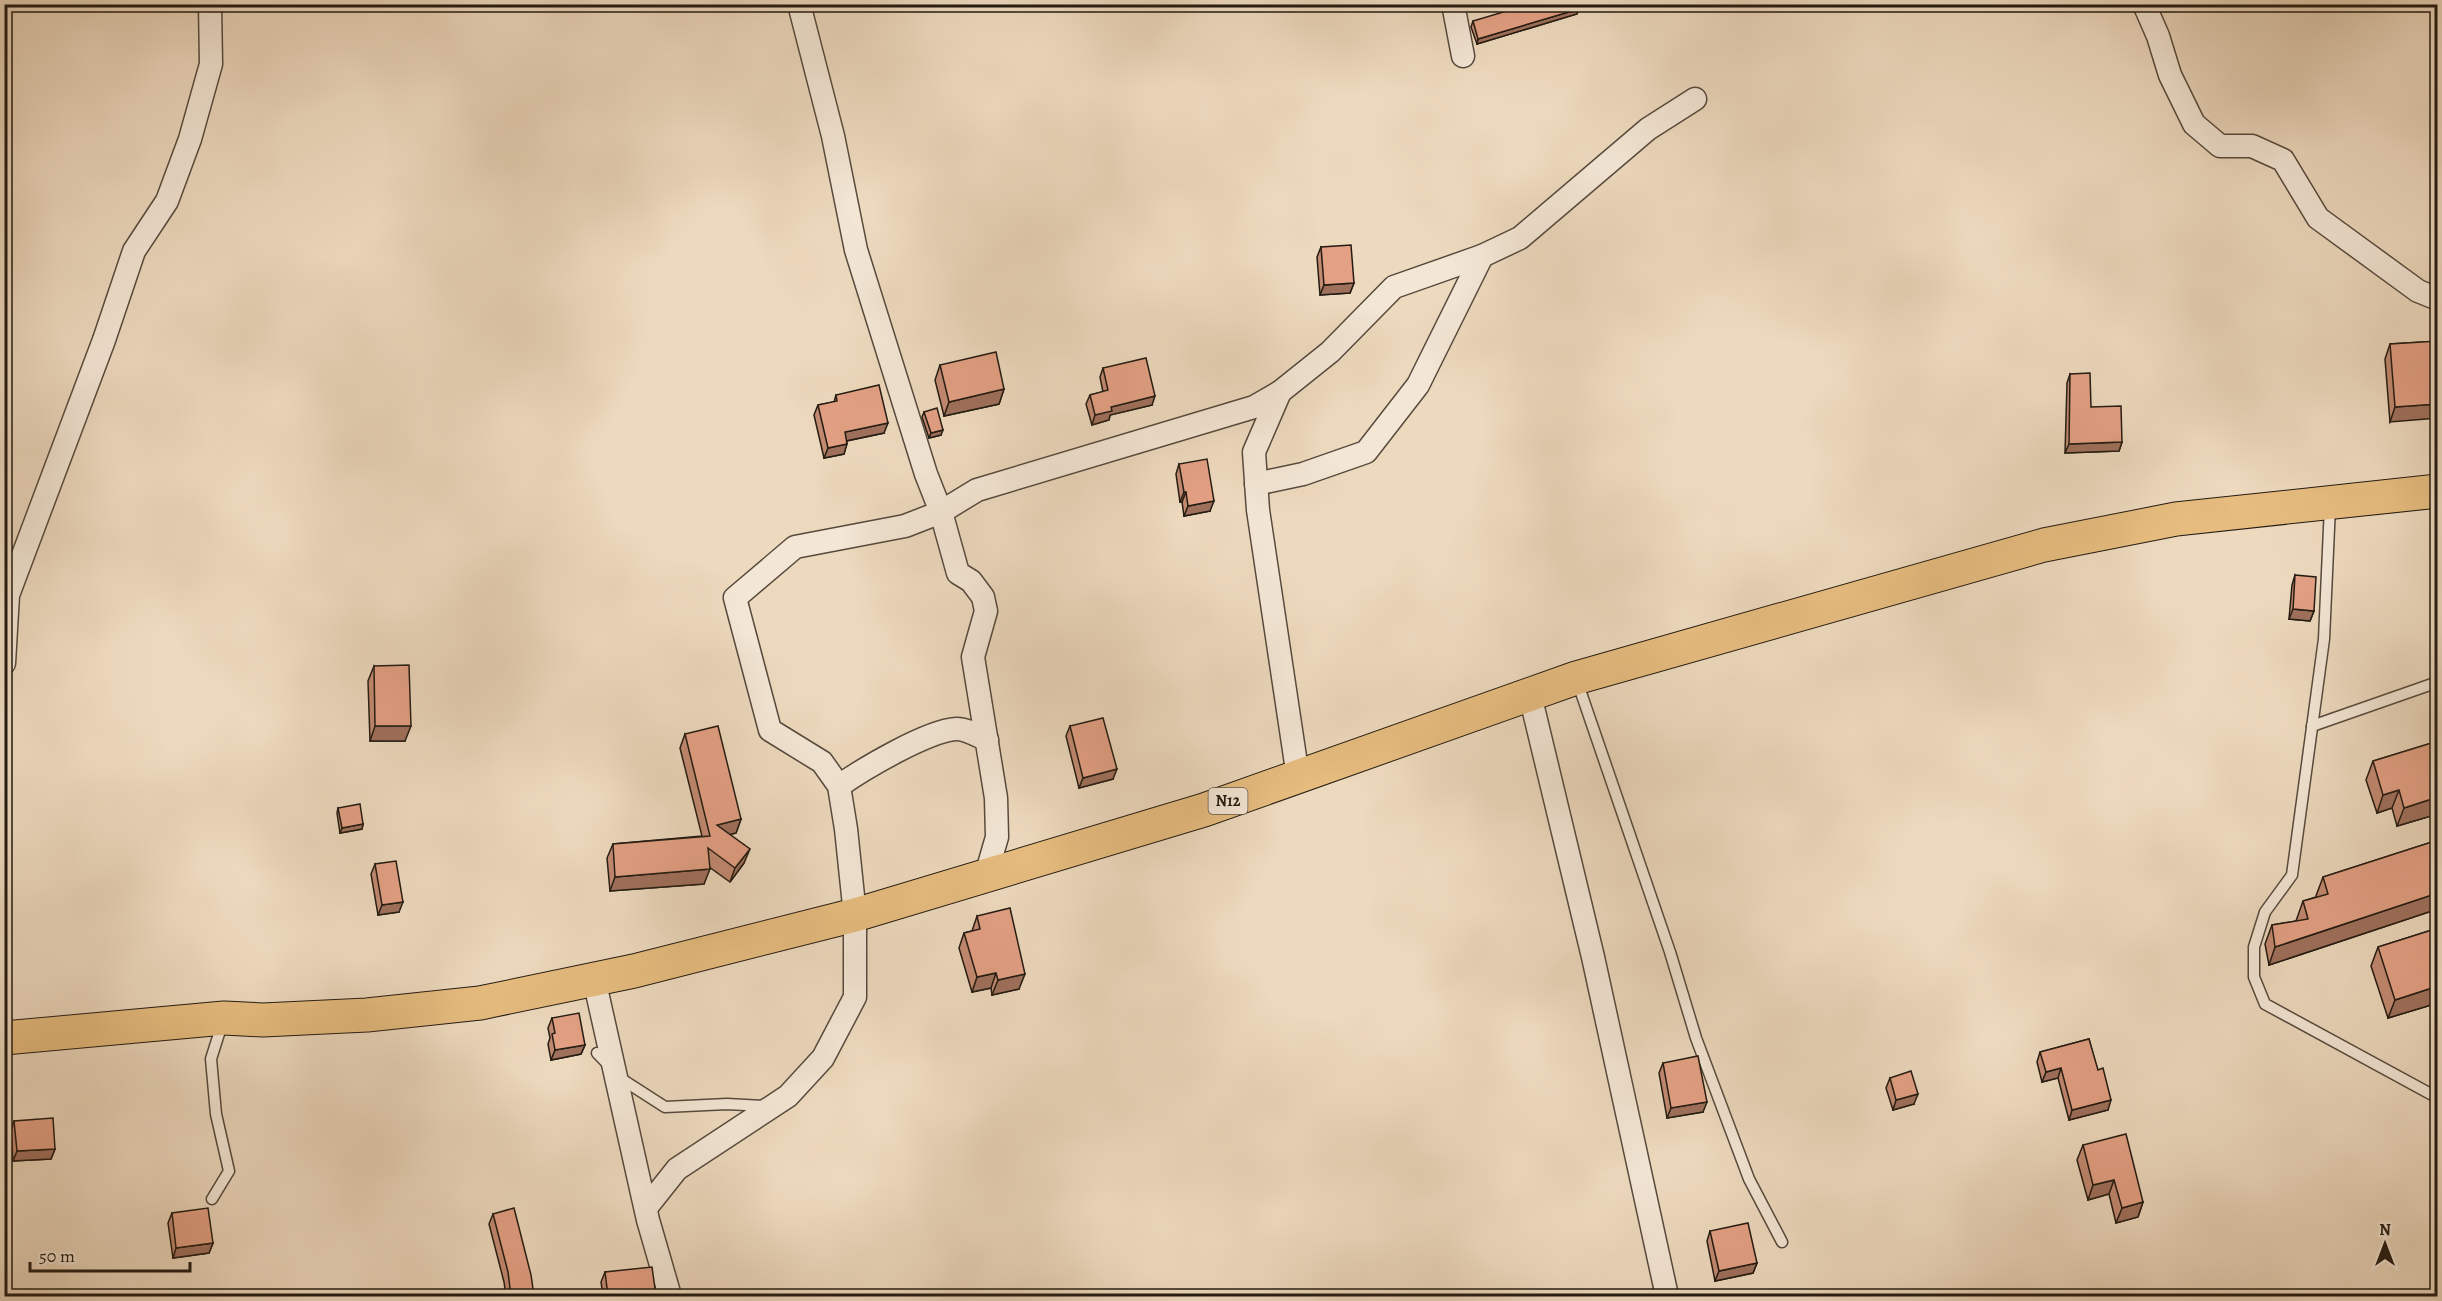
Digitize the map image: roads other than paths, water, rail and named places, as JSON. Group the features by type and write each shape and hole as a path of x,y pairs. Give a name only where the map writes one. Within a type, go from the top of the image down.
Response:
{"main road":[{"name":"N12","path":"4,1038 224,1018 263,1020 367,1015 457,1006 594,979 855,915 1204,810 1576,678 2044,545 2176,519 2438,490"}],"street":[{"path":"4,663 8,595 104,340 134,251 167,201 190,139 211,64 210,4"},
{"path":"800,4 833,136 856,250 926,474 941,512 958,573 971,581 983,597 986,611 973,657 996,798 997,837 986,875"},
{"path":"1453,4 1463,56"},
{"path":"2144,4 2170,75 2194,124 2220,146 2252,146 2283,160 2318,218 2418,291 2438,299"},
{"path":"646,1208 677,1168 788,1096 823,1058 855,996 855,915 839,786 822,762 770,730 735,598 795,547 905,526 941,512 977,490 1254,407 1280,392 1330,352 1394,287 1482,256 1520,238 1648,129 1695,99"},
{"path":"1256,484 1303,474 1366,452 1418,385 1482,256"},
{"path":"1280,392 1254,452 1256,484 1298,777"},
{"path":"1530,695 1593,957 1667,1296"},
{"path":"839,786 861,771 942,731 959,729 987,740"},
{"path":"594,979 646,1208 670,1296"}],"lane":[{"path":"2330,503 2324,639 2292,875 2265,912 2254,947 2254,977 2265,1004 2438,1098"},
{"path":"1576,678 1670,952 1696,1038 1749,1179 1782,1242"},
{"path":"2312,726 2438,682"},
{"path":"212,1199 229,1171 216,1114 211,1059 224,1018"},
{"path":"597,1053 623,1080 665,1107 727,1104 771,1106"}]}
